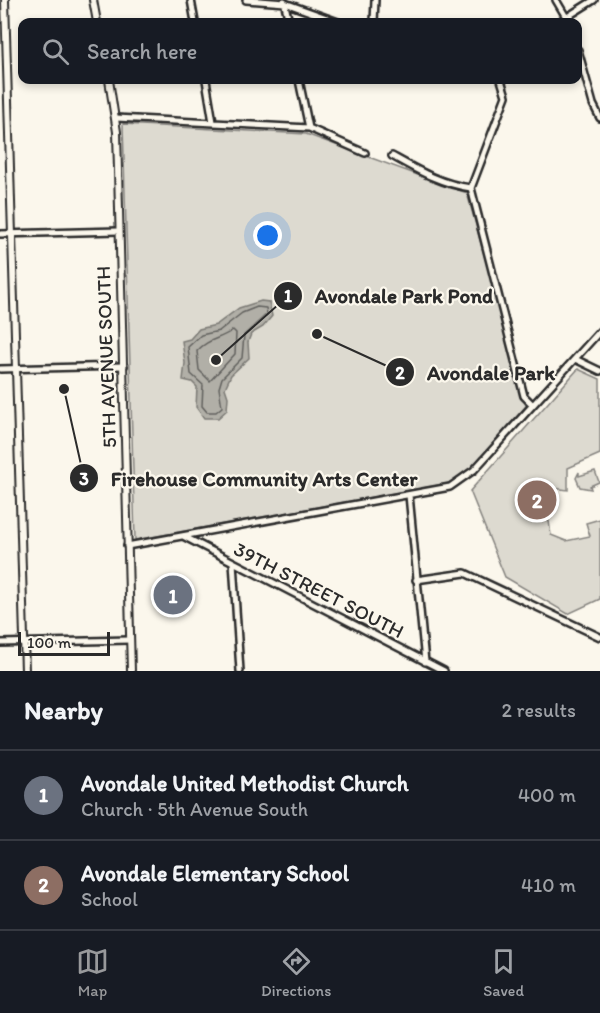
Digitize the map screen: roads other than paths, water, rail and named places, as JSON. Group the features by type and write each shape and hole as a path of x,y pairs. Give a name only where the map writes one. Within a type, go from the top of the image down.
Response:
{"street":[{"path":"5,0 25,671"},
{"path":"93,0 96,18"},
{"path":"191,0 194,18"},
{"path":"246,0 284,2 327,18"},
{"path":"374,18 375,0"},
{"path":"556,0 567,18"},
{"path":"571,18 594,0"},
{"path":"284,2 288,18"},
{"path":"582,65 593,105 600,118"},
{"name":"5TH AVENUE SOUTH","path":"110,84 116,118 131,671"},
{"path":"207,84 213,122"},
{"path":"300,84 309,128"},
{"path":"502,84 506,96 471,188 524,396 533,405"},
{"path":"116,118 309,128 365,153"},
{"path":"392,156 432,179 448,185 471,188"},
{"path":"0,234 119,231"},
{"path":"128,546 450,487 463,479 600,331"},
{"path":"575,359 600,371"},
{"path":"0,369 124,366"},
{"path":"409,495 425,662"},
{"name":"39TH STREET SOUTH","path":"181,536 444,671"},
{"path":"233,562 240,671"},
{"path":"416,580 465,573 600,637"},
{"path":"0,643 130,639"}],"water":[{"path":"261,301 269,302 272,316 263,327 251,334 248,342 249,358 231,375 225,388 228,397 227,410 218,418 204,418 196,407 197,387 192,382 183,380 185,363 182,341 190,339 199,329 216,325 239,308"}],"place":[{"name":"Avondale Park","path":"317,334"},
{"name":"Avondale Park Pond","path":"216,360"},
{"name":"Firehouse Community Arts Center","path":"64,389"},
{"name":"Avondale Elementary School","path":"537,500"},
{"name":"Avondale United Methodist Church","path":"173,595"}]}
